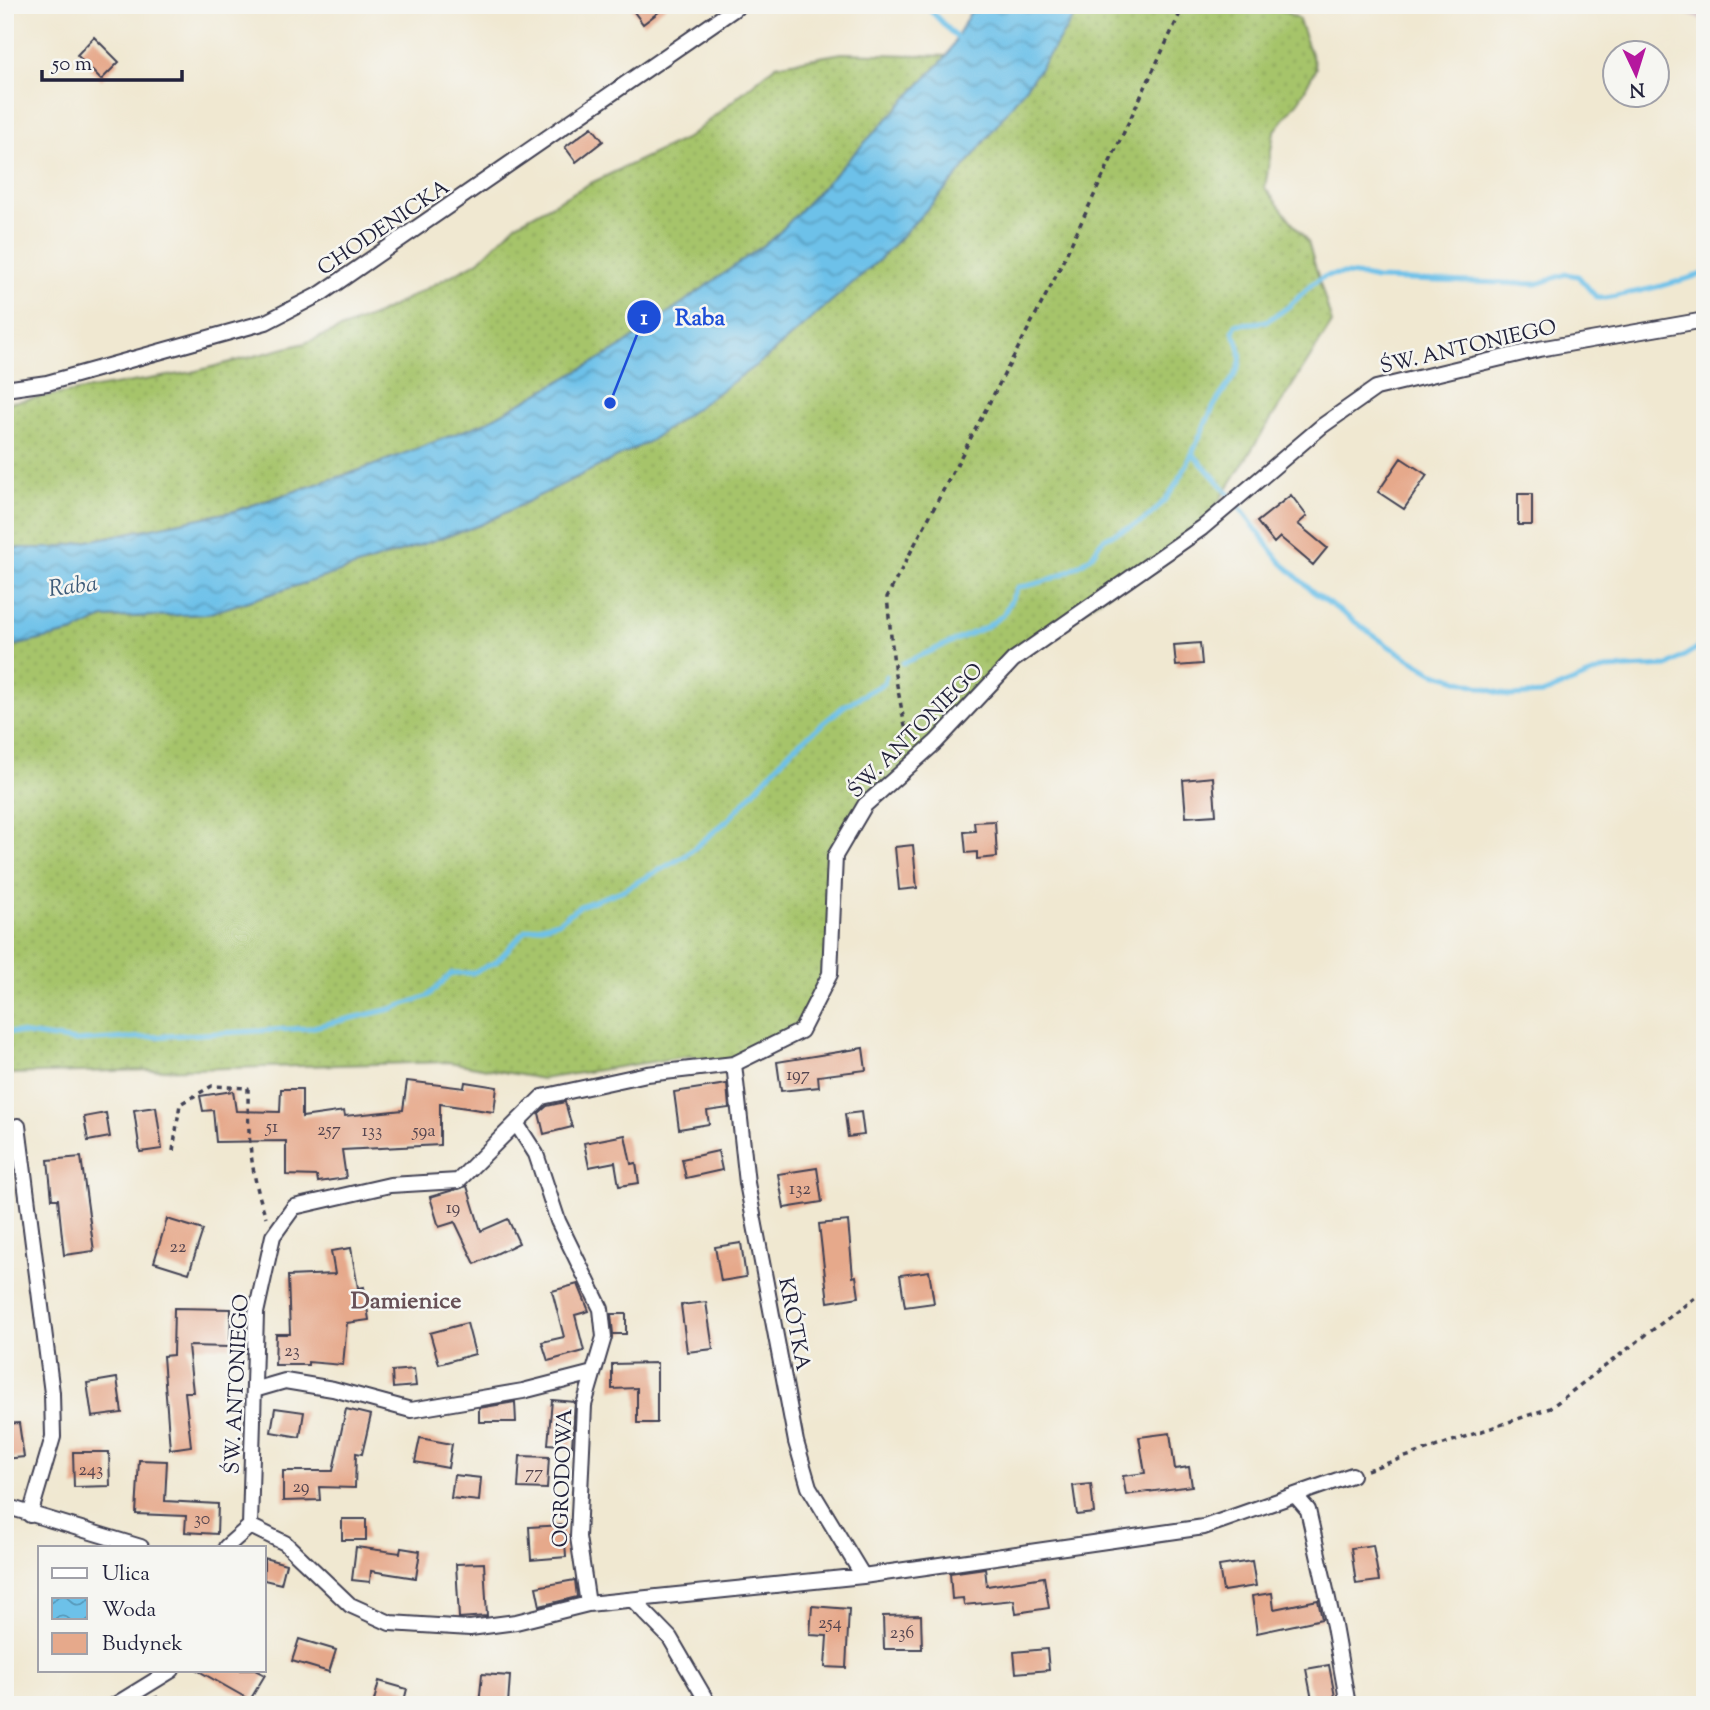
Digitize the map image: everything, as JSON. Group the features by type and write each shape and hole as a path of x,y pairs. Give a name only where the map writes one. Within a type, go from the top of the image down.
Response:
{"street":[{"name":"CHODENICKA","path":"5,389 47,383 266,322 322,293 740,5"},
{"name":"ŚW. ANTONIEGO","path":"250,1526 256,1313 273,1236 294,1207 390,1185 458,1181 542,1097 647,1074 734,1064 801,1031 830,974 835,856 865,805 912,763 1013,660 1202,528 1322,426 1376,388 1539,349 1705,320"},
{"name":"KRÓTKA","path":"734,1064 747,1183 796,1442 809,1487 863,1577"},
{"name":"OGRODOWA","path":"516,1123 537,1154 558,1221 601,1308 604,1337 584,1405 578,1537 589,1604"},
{"path":"18,1126 52,1393 53,1437 30,1515"},
{"path":"254,1390 285,1381 333,1389 411,1410 523,1391 593,1373"},
{"path":"227,1546 250,1526 285,1544 350,1605 390,1623 470,1628 516,1622 589,1604 863,1577 1205,1527 1352,1475"},
{"path":"1295,1495 1308,1510 1334,1626 1348,1705"},
{"path":"5,1506 138,1546"},
{"path":"633,1600 670,1638 709,1705"},
{"path":"115,1705 171,1672"}],"path":[{"path":"912,763 895,676 887,597 1055,278 1184,5"},
{"path":"173,1151 180,1104 212,1086 248,1088 248,1132 253,1180 273,1236"},
{"path":"1352,1475 1550,1408 1705,1290"}],"shaded area":[{"path":"1658,5 1705,5 1705,21"}],"green space":[{"path":"1082,5 1270,5 1298,18 1316,68 1300,99 1274,132 1265,188 1308,242 1332,323 1202,528 1013,660 865,805 835,856 830,974 801,1031 734,1064 689,1056 542,1079 449,1062 5,1074 5,648 74,632 103,618 207,614 327,576 480,525 650,441 766,358 880,259 957,177 1038,71"},
{"path":"842,53 947,56 775,237 615,351 484,423 369,467 234,511 54,548 5,548 5,403 192,372 305,343 378,314 479,261 516,224 591,183 689,137 776,65"}],"water":[{"path":"974,5 1082,5 1038,71 957,177 880,259 766,358 650,441 480,525 327,576 207,614 103,618 74,632 5,648 5,548 54,548 235,511 369,467 484,423 615,351 775,237 947,56"}],"building":[{"path":"629,5 668,5 643,24"},
{"path":"94,37 119,62 101,80 77,55"},
{"path":"592,127 603,141 576,162 565,147"},
{"path":"1401,458 1427,475 1404,509 1378,492"},
{"path":"1518,494 1532,494 1532,525 1518,525"},
{"path":"1291,495 1307,516 1298,524 1327,548 1313,565 1280,537 1274,543 1257,522"},
{"path":"1200,643 1202,664 1176,666 1174,645"},
{"path":"1213,777 1216,815 1186,817 1183,780"},
{"path":"995,821 997,857 977,859 977,852 966,853 964,832 975,831 974,822"},
{"path":"913,845 917,888 899,890 895,847"},
{"path":"863,1048 866,1070 818,1076 819,1087 781,1091 777,1062"},
{"path":"407,1081 464,1088 465,1082 497,1087 494,1112 440,1104 440,1145 342,1150 346,1178 318,1182 317,1176 286,1175 286,1141 216,1142 213,1110 203,1111 200,1096 233,1091 236,1111 280,1112 281,1089 302,1089 302,1117 344,1111 345,1116 403,1110"},
{"path":"727,1084 729,1108 707,1111 709,1124 679,1129 674,1092"},
{"path":"565,1102 572,1127 544,1134 539,1113 547,1106"},
{"path":"156,1107 162,1149 140,1152 134,1110"},
{"path":"861,1112 864,1135 848,1137 845,1114"},
{"path":"106,1113 110,1137 88,1141 84,1117"},
{"path":"625,1135 631,1164 636,1163 639,1183 619,1186 615,1162 589,1167 584,1143"},
{"path":"718,1151 722,1170 686,1178 682,1159"},
{"path":"81,1157 94,1251 64,1255 58,1199 52,1199 48,1160"},
{"path":"817,1168 822,1202 784,1208 778,1174"},
{"path":"467,1186 481,1231 508,1219 519,1243 475,1264 455,1222 439,1227 430,1197"},
{"path":"167,1219 203,1230 189,1273 154,1262"},
{"path":"848,1221 853,1277 856,1276 859,1297 828,1302 819,1224"},
{"path":"741,1243 746,1277 721,1281 715,1247"},
{"path":"351,1248 358,1288 364,1287 369,1320 347,1323 343,1365 308,1362 308,1365 275,1365 276,1334 290,1334 288,1276 335,1274 331,1251"},
{"path":"929,1271 934,1303 905,1307 900,1275"},
{"path":"578,1284 589,1311 575,1315 584,1351 548,1361 542,1342 564,1337 552,1291"},
{"path":"706,1302 713,1349 687,1352 681,1305"},
{"path":"174,1308 231,1309 230,1347 188,1346 193,1392 185,1392 191,1446 170,1449 163,1356 173,1355"},
{"path":"611,1314 626,1314 626,1334 613,1334"},
{"path":"467,1323 475,1354 439,1364 430,1333"},
{"path":"657,1363 657,1423 637,1423 637,1388 612,1389 612,1364"},
{"path":"414,1369 416,1386 393,1388 392,1371"},
{"path":"117,1378 122,1413 92,1417 87,1383"},
{"path":"552,1400 575,1402 572,1446 548,1444"},
{"path":"515,1402 516,1422 479,1422 479,1408"},
{"path":"275,1408 304,1412 300,1437 271,1432"},
{"path":"346,1409 371,1415 362,1454 356,1453 355,1488 319,1487 320,1500 283,1501 283,1471 333,1471"},
{"path":"19,1423 24,1457 5,1459 5,1424"},
{"path":"1170,1433 1175,1469 1189,1467 1192,1486 1126,1495 1123,1476 1145,1473 1139,1437"},
{"path":"420,1438 452,1444 448,1468 415,1462"},
{"path":"73,1452 109,1452 110,1486 74,1487"},
{"path":"520,1456 549,1457 547,1489 518,1488"},
{"path":"139,1460 167,1461 165,1501 218,1504 217,1534 185,1532 186,1516 136,1514"},
{"path":"454,1475 481,1478 479,1501 451,1498"},
{"path":"1091,1484 1094,1513 1077,1515 1073,1486"},
{"path":"342,1519 366,1519 366,1540 342,1540"},
{"path":"564,1525 566,1557 531,1560 529,1527"},
{"path":"1373,1545 1379,1581 1356,1584 1351,1548"},
{"path":"356,1547 400,1553 401,1548 420,1551 416,1578 371,1571 370,1582 352,1580"},
{"path":"266,1559 286,1564 281,1584 266,1580"},
{"path":"1252,1561 1256,1586 1223,1591 1219,1566"},
{"path":"484,1563 487,1616 459,1618 456,1564"},
{"path":"985,1568 987,1586 1044,1577 1049,1608 1016,1613 1014,1600 964,1605 963,1598 952,1599 950,1573"},
{"path":"575,1580 577,1597 540,1606 536,1587"},
{"path":"1272,1593 1274,1609 1318,1600 1322,1619 1257,1633 1252,1596"},
{"path":"812,1606 849,1609 846,1668 825,1667 827,1636 810,1635"},
{"path":"921,1615 922,1649 884,1649 883,1616"},
{"path":"299,1639 336,1650 329,1672 292,1661"},
{"path":"1047,1649 1049,1670 1016,1673 1014,1652"},
{"path":"1329,1665 1336,1702 1313,1705 1306,1669"},
{"path":"201,1672 259,1672 265,1675 250,1700"},
{"path":"482,1674 510,1676 508,1704 479,1705"},
{"path":"379,1681 407,1689 403,1705 373,1705"}],"waterway":[{"path":"925,5 962,43"},
{"path":"903,663 986,627 1003,615 1018,587 1046,581 1072,569 1090,557 1104,539 1138,524 1160,506 1179,480 1213,408 1240,364 1239,344 1233,332 1236,324 1268,320 1323,277 1335,274 1376,279 1537,284 1566,274 1578,276 1597,298 1602,298 1653,288 1705,273"},
{"path":"1193,454 1229,494"},
{"path":"1240,508 1280,561 1312,591 1390,647 1432,672 1509,696 1542,694 1605,669 1668,666 1705,643"},
{"path":"5,1031 76,1041 309,1028 391,1009 428,996 452,973 472,973 496,962 526,930 558,922 580,906 621,891 685,856 729,819 791,750 844,706 884,683 886,676"}],"place":[{"name":"Raba","path":"610,403"}],"district":[{"name":"Damienice","path":"406,1300"}]}
